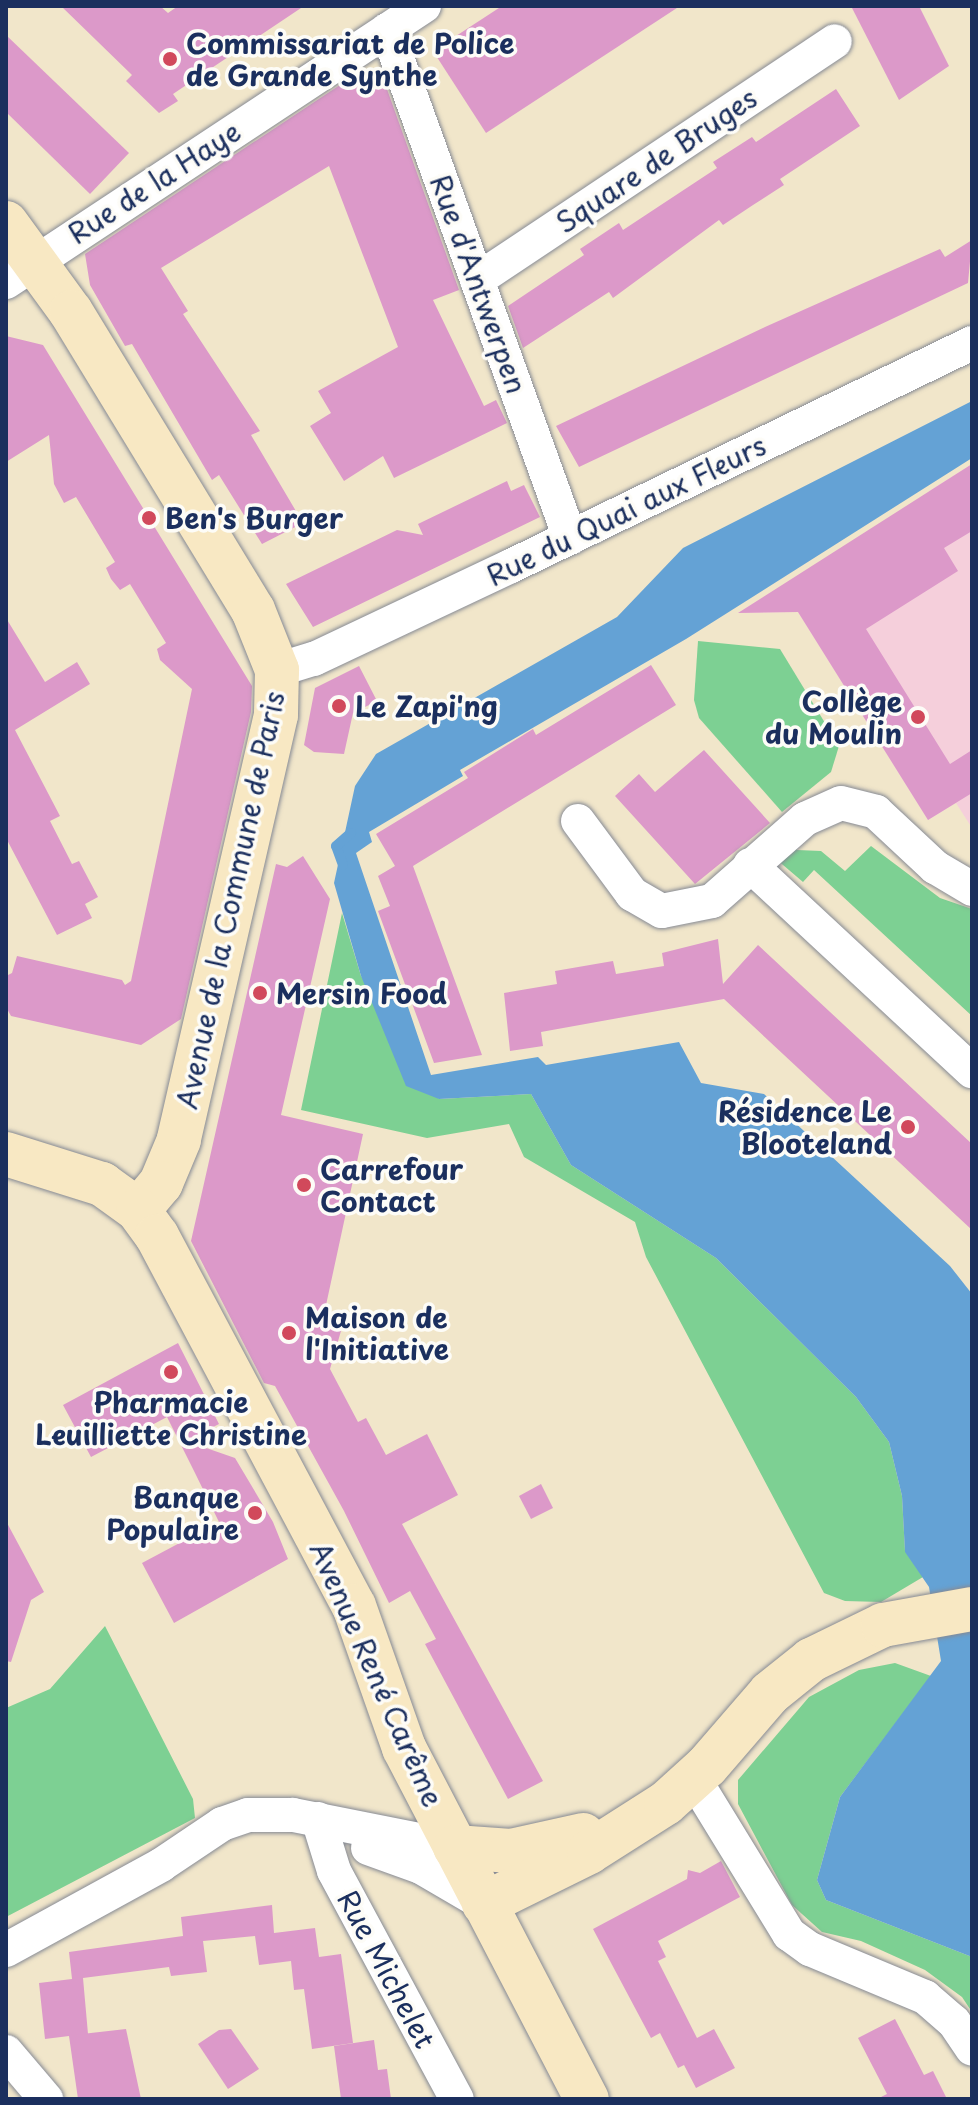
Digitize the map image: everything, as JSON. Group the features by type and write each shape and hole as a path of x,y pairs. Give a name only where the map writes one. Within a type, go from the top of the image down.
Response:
{"street":[{"name":"Rue de la Haye","path":"21,271 424,6"},
{"name":"Rue d'Antwerpen","path":"387,30 570,538"},
{"name":"Square de Bruges","path":"477,280 835,41"},
{"name":"Avenue de la Commune de Paris","path":"6,223 21,271 253,610 277,670 276,715 179,1140 161,1183 138,1210"},
{"name":"Rue du Quai aux Fleurs","path":"277,670 314,659 972,343"},
{"path":"578,821 632,894 651,908 701,906 805,819 841,803 876,812 935,867 972,889"},
{"path":"750,865 972,1071"},
{"path":"6,1154 102,1184 138,1210"},
{"name":"Avenue René Carême","path":"138,1210 354,1606 400,1737 587,2099"},
{"path":"484,1904 589,1852 650,1812 694,1779 781,1683 840,1644 883,1625 944,1625 972,1609"},
{"path":"694,1779 789,1934 810,1949 925,1997 954,2022 972,2049"},
{"path":"455,1847 536,1848 650,1812"},
{"name":"Rue Michelet","path":"6,1950 161,1865 233,1820 274,1813 406,1860 484,1904"},
{"name":"Rue Michelet","path":"320,1828 455,1847"},
{"name":"Rue Michelet","path":"320,1828 334,1871 457,2099"},
{"path":"6,2052 46,2099"}],"shaded area":[{"name":"Collège du Moulin","path":"972,464 972,828 956,803 928,820 798,612 738,613 915,502 932,498 929,491"}],"green space":[{"path":"698,641 780,649 839,746 831,772 782,812 699,718 694,700"},
{"path":"791,843 797,850 821,851 845,871 871,846 940,898 972,909 972,1016 814,870 803,882 776,859"},
{"path":"342,913 361,976 439,1099 531,1094 571,1165 716,1258 856,1397 889,1442 902,1496 905,1551 923,1577 881,1602 845,1601 824,1593 646,1257 635,1222 524,1157 509,1124 427,1138 301,1110"},
{"path":"105,1626 193,1799 195,1818 6,1917 6,1708 50,1689"},
{"path":"895,1663 931,1676 840,1797 817,1880 826,1900 972,1957 972,2012 962,1997 925,1970 861,1941 822,1932 792,1905 738,1804 738,1780 809,1697 859,1670"}],"water":[{"path":"972,401 972,458 686,639 460,770 463,776 369,832 372,842 356,853 431,1075 538,1057 546,1065 679,1042 701,1083 764,1094 950,1266 972,1294 972,1957 826,1900 817,1880 840,1797 941,1661 929,1587 905,1552 902,1496 889,1442 856,1397 716,1258 571,1165 531,1094 439,1099 406,1086 361,976 334,883 355,786 376,754 617,617 683,548"}],"building":[{"name":"Commissariat de Police de Grande Synthe","path":"61,6 160,6 168,13 178,6 304,6 173,94 178,101 159,113 126,81 132,75"},
{"path":"502,6 680,6 486,133 433,51"},
{"path":"851,6 919,6 949,66 899,100"},
{"path":"6,35 129,153 90,194 6,112"},
{"path":"364,69 383,78 459,290 433,300 484,406 496,400 507,423 394,478 383,456 344,481 310,426 331,413 318,391 398,347 329,166 161,268 188,311 183,314 260,431 251,435 303,523 262,544 219,475 212,480 132,344 125,346 90,285 85,254"},
{"path":"836,89 860,126 780,179 784,185 723,225 719,220 613,298 609,292 523,348 508,306 584,255 580,249 619,223 623,230 717,168 713,162 752,137 756,142"},
{"path":"972,240 968,283 579,467 556,426 765,327 940,249 945,257"},
{"path":"6,336 43,345 252,686 251,712 181,1019 141,1045 11,1016 6,1007 6,976 12,973 17,956 122,980 125,985 131,981 192,689 160,660 157,649 166,643 130,584 120,590 111,579 106,568 115,562 76,497 64,503 54,484 49,435 6,462"},
{"name":"Collège du Moulin","path":"972,464 972,531 944,548 958,571 866,629 950,764 972,750 972,793 928,820 798,612 738,613"},
{"path":"507,481 511,491 524,485 540,517 313,627 286,584 397,530 423,535 418,524"},
{"path":"6,618 45,682 77,662 90,684 15,730 60,816 50,821 72,864 79,861 98,897 85,904 92,918 57,935 6,838"},
{"path":"651,665 676,705 413,866 482,1055 434,1063 378,911 390,906 378,876 395,866 376,834 468,778 464,772 533,729 536,735"},
{"name":"Le Zapi'ng","path":"359,666 377,701 353,713 344,754 314,752 304,745 315,688"},
{"path":"704,750 770,823 695,884 615,796 639,774 655,792"},
{"path":"303,856 330,899 281,1115 363,1134 323,1319 343,1324 330,1369 358,1422 366,1418 386,1455 427,1434 458,1495 402,1524 543,1781 508,1799 425,1644 436,1639 410,1591 389,1603 344,1511 275,1386 264,1383 191,1241 276,864 287,867"},
{"path":"718,939 723,984 758,945 972,1144 972,1230 724,999 541,1032 543,1046 510,1051 504,993 557,984 555,971 613,961 616,974 664,966 662,953"},
{"path":"178,1343 219,1424 186,1441 235,1458 273,1522 288,1559 174,1623 142,1563 219,1522 167,1417 91,1457 63,1405"},
{"path":"541,1484 553,1508 531,1519 519,1496"},
{"path":"6,1521 44,1592 31,1600 11,1662 6,1661"},
{"path":"721,1861 740,1897 658,1941 666,1957 658,1961 697,2038 714,2029 735,2068 696,2088 684,2065 678,2068 660,2033 651,2038 593,1929 687,1879 688,1870 700,1873"},
{"path":"272,1905 274,1933 315,1928 319,1957 341,1954 353,2043 312,2049 304,1989 294,1990 291,1961 259,1965 255,1936 203,1941 207,1972 171,1976 169,1967 83,1978 88,2033 126,2029 141,2099 78,2099 69,2036 45,2039 39,1983 72,1979 69,1952 183,1936 181,1917"},
{"path":"895,2019 924,2075 933,2071 947,2099 877,2099 887,2094 858,2038"},
{"path":"231,2029 259,2069 228,2089 198,2044 219,2030"},
{"path":"374,2040 378,2070 387,2069 391,2099 341,2099 334,2046"}],"waterway":[{"path":"343,865 336,846 351,833"}],"place":[{"name":"Commissariat de Police de Grande Synthe","path":"170,59"},
{"name":"Ben's Burger","path":"149,518"},
{"name":"Le Zapi'ng","path":"339,706"},
{"name":"Collège du Moulin","path":"918,717"},
{"name":"Mersin Food","path":"260,993"},
{"name":"Résidence Le Blooteland","path":"908,1127"},
{"name":"Carrefour Contact","path":"304,1185"},
{"name":"Maison de l'Initiative","path":"289,1333"},
{"name":"Pharmacie Leuilliette Christine","path":"171,1372"},
{"name":"Banque Populaire","path":"255,1513"}]}
